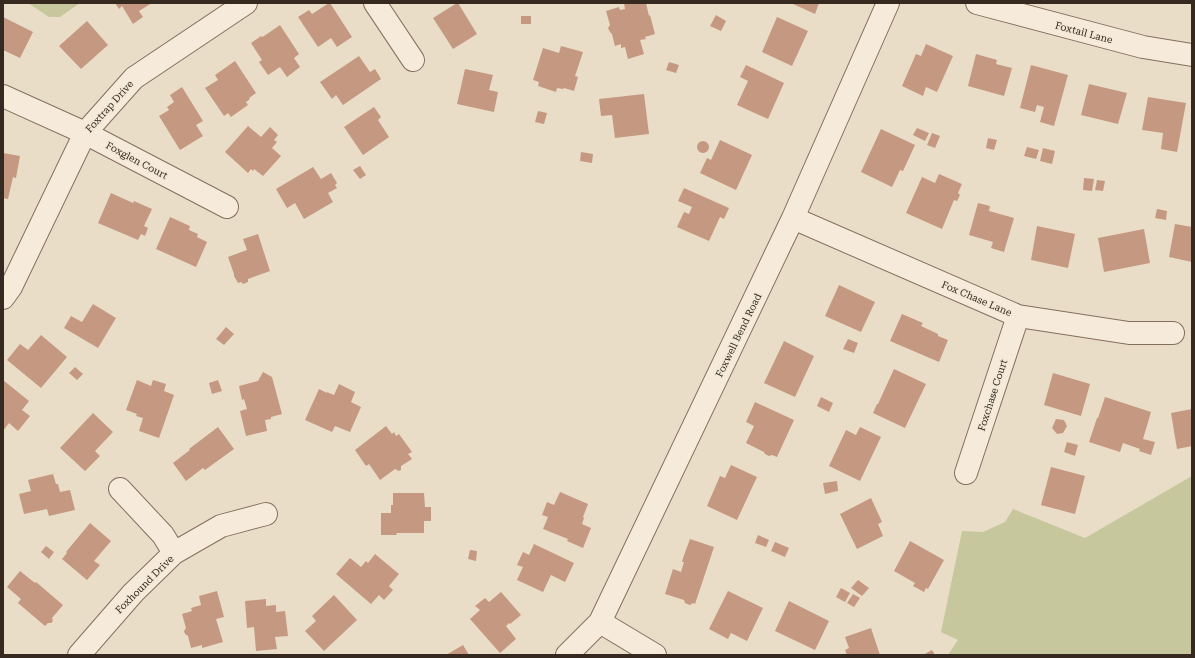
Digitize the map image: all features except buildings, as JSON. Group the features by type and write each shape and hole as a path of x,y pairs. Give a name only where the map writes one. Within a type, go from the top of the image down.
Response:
{"street":[{"name":"Foxtrap Drive","path":"3,298 11,287 85,133 134,78 246,3"},
{"path":"376,3 413,60"},
{"name":"Foxwell Bend Road","path":"567,655 600,622 794,218 888,3"},
{"name":"Foxtail Lane","path":"977,3 1143,47 1192,55"},
{"name":"Foxglen Court","path":"3,96 85,133 227,207"},
{"name":"Fox Chase Lane","path":"794,218 1018,316 1129,333 1173,333"},
{"name":"Foxchase Court","path":"966,473 1018,316"},
{"path":"120,489 163,535 174,553"},
{"name":"Foxhound Drive","path":"79,655 133,592 174,553 221,526 266,514"},
{"path":"600,622 655,655"}],"green space":[{"path":"28,3 80,3 60,17 49,17"},
{"path":"1192,476 1192,655 948,655 958,640 941,632 962,531 983,532 1005,522 1013,509 1085,538"}]}
